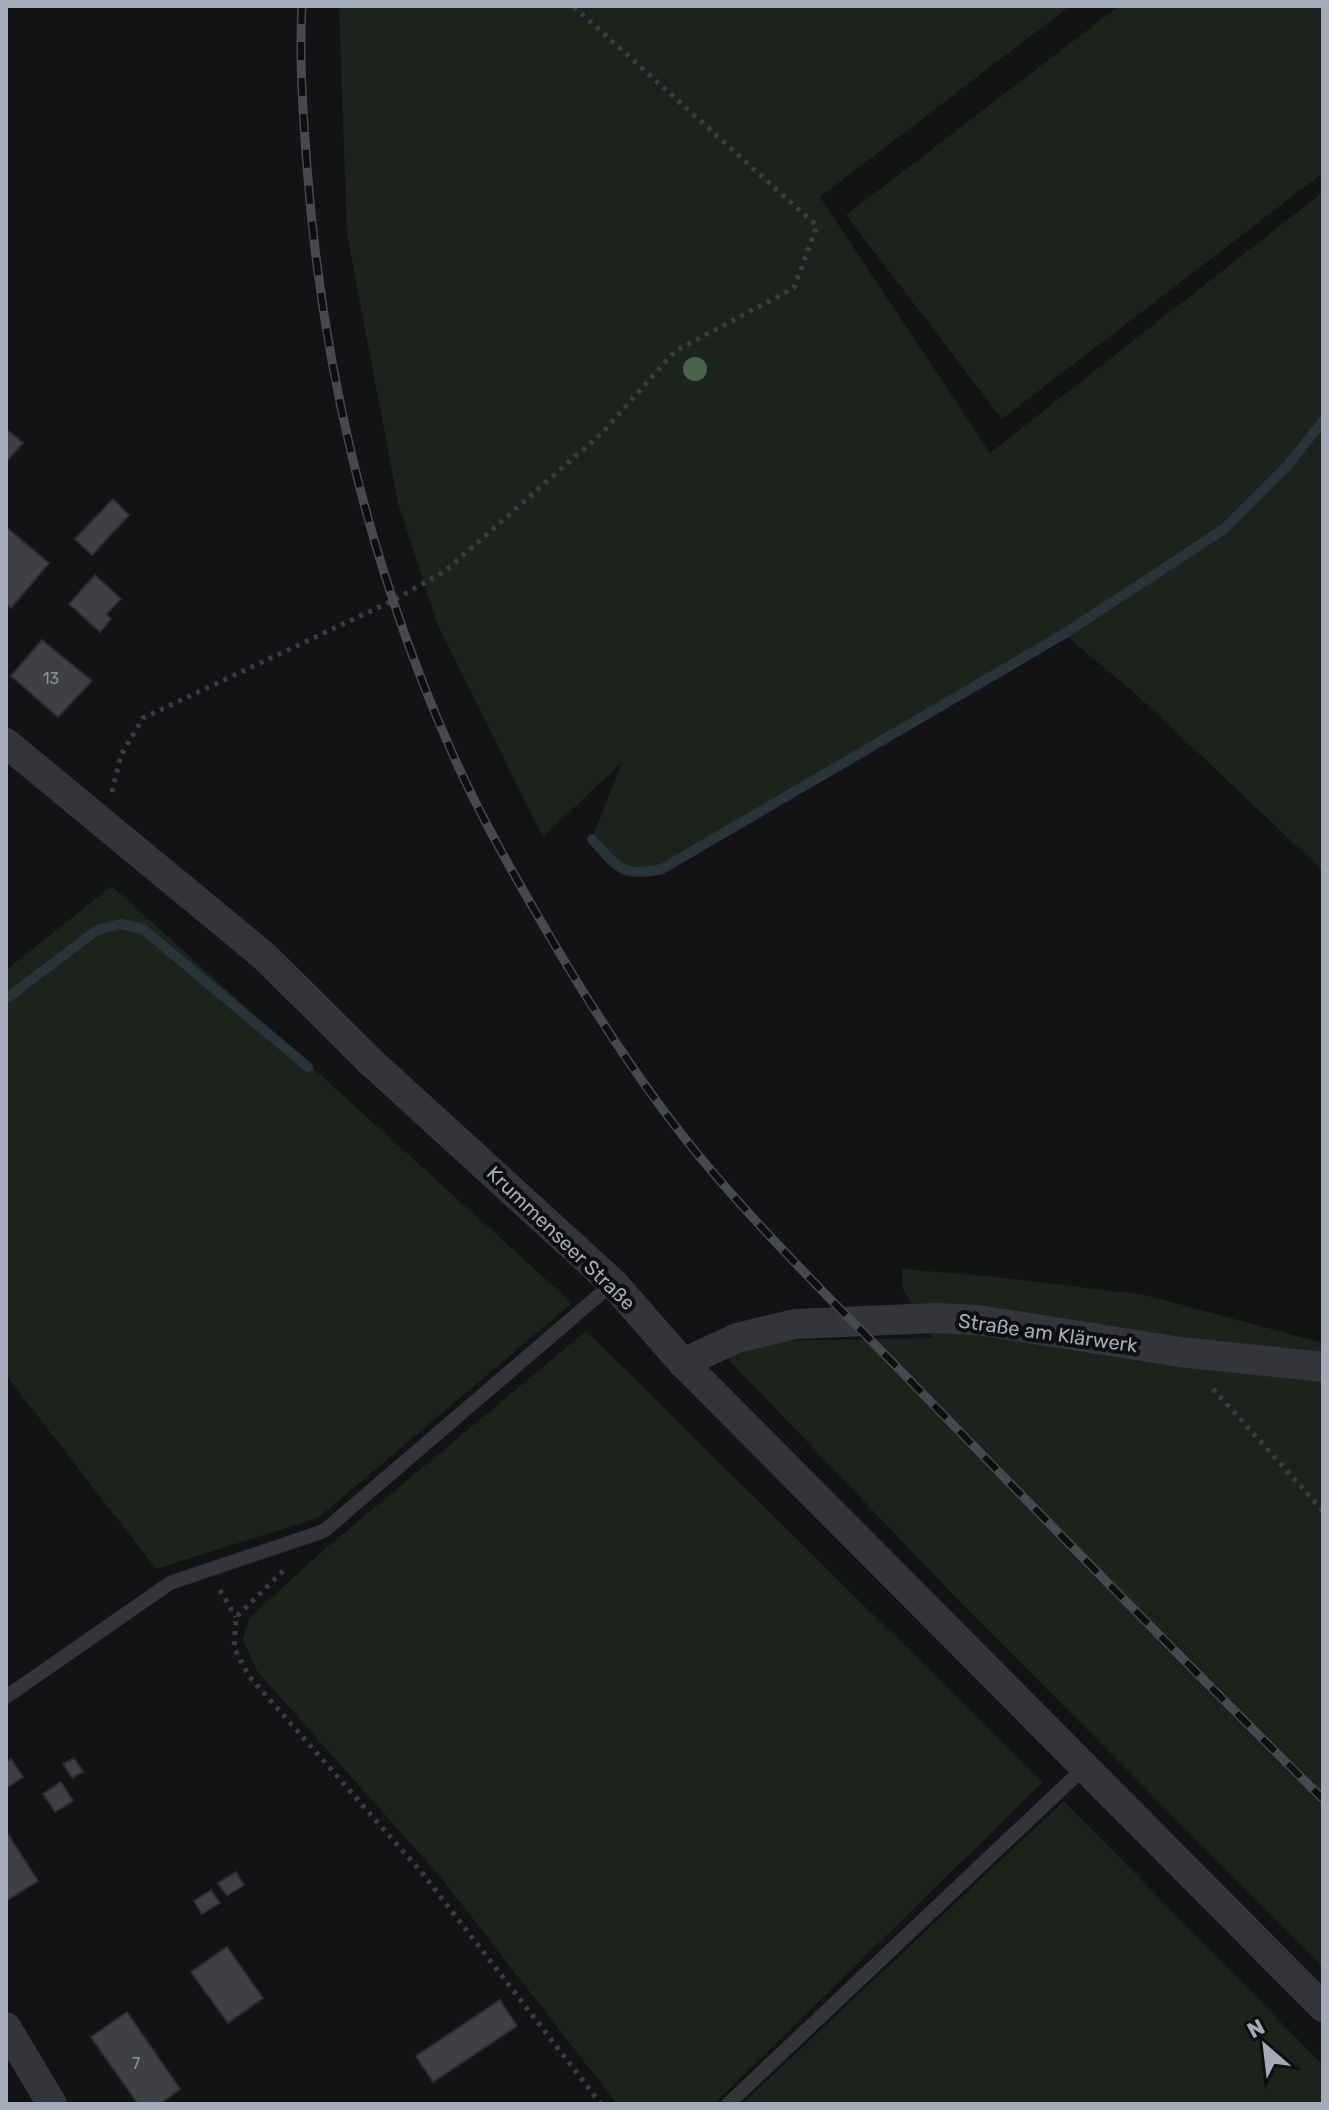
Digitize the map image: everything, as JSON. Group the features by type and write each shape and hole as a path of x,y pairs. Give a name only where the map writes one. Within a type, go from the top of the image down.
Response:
{"street":[{"name":"Krummenseer Straße","path":"6,743 264,956 371,1062 613,1283 683,1363 1323,2007"},
{"name":"Straße am Klärwerk","path":"683,1363 737,1338 795,1324 935,1318 978,1320 1180,1352 1323,1367"},
{"path":"6,2027 52,2104"}],"lane":[{"path":"6,1697 170,1583 324,1531 613,1283"},
{"path":"728,2104 1085,1767"}],"path":[{"path":"104,824 121,755 143,718 444,572 603,432 675,351 794,288 817,226 573,6"},
{"path":"1180,1352 1323,1511"},
{"path":"324,1531 236,1617 234,1648 249,1676 423,1874 601,2104"}],"shaded area":[{"path":"339,6 1070,6 820,197 990,453 1323,192 1323,871 1138,696 1064,634 662,869 638,872 621,868 592,839 622,762 543,837 438,626 398,503 347,234"},
{"path":"1119,6 1323,6 1323,173 1002,419 846,215"},
{"path":"112,886 572,1303 318,1518 156,1569 6,1375 6,970"},
{"path":"902,1269 1145,1295 1323,1343 1323,1967 964,1606 728,1359 766,1341 933,1338 903,1290"},
{"path":"586,1331 1043,1782 714,2104 617,2104 443,1880 257,1671 243,1640 250,1617 326,1548"},
{"path":"1064,1801 1323,2065 1323,2104 742,2104"}],"building":[{"path":"6,429 23,443 6,462"},
{"path":"113,499 129,515 92,555 75,539"},
{"path":"6,527 49,563 11,608 6,603"},
{"path":"95,575 121,599 106,614 111,619 100,632 69,604"},
{"path":"42,640 92,681 58,717 11,676"},
{"path":"74,1758 83,1772 72,1778 63,1764"},
{"path":"11,1759 23,1777 6,1788 6,1762"},
{"path":"61,1782 73,1801 55,1812 43,1794"},
{"path":"6,1831 38,1881 6,1901"},
{"path":"236,1872 244,1885 227,1896 218,1883"},
{"path":"211,1890 220,1903 202,1914 194,1901"},
{"path":"227,1947 263,1998 228,2023 191,1972"},
{"path":"500,2000 517,2026 433,2082 416,2056"},
{"path":"127,2012 180,2089 160,2104 138,2104 91,2037"}],"waterway":[{"path":"592,839 621,868 638,872 662,869 1064,634 1224,529 1288,465 1323,421"},
{"path":"6,999 97,930 121,924 143,929 308,1067"}],"railway":[{"path":"302,6 303,107 314,242 337,390 354,464 373,536 421,679 450,748 500,849 611,1036 672,1122 741,1204 1022,1496 1323,1799"}]}
